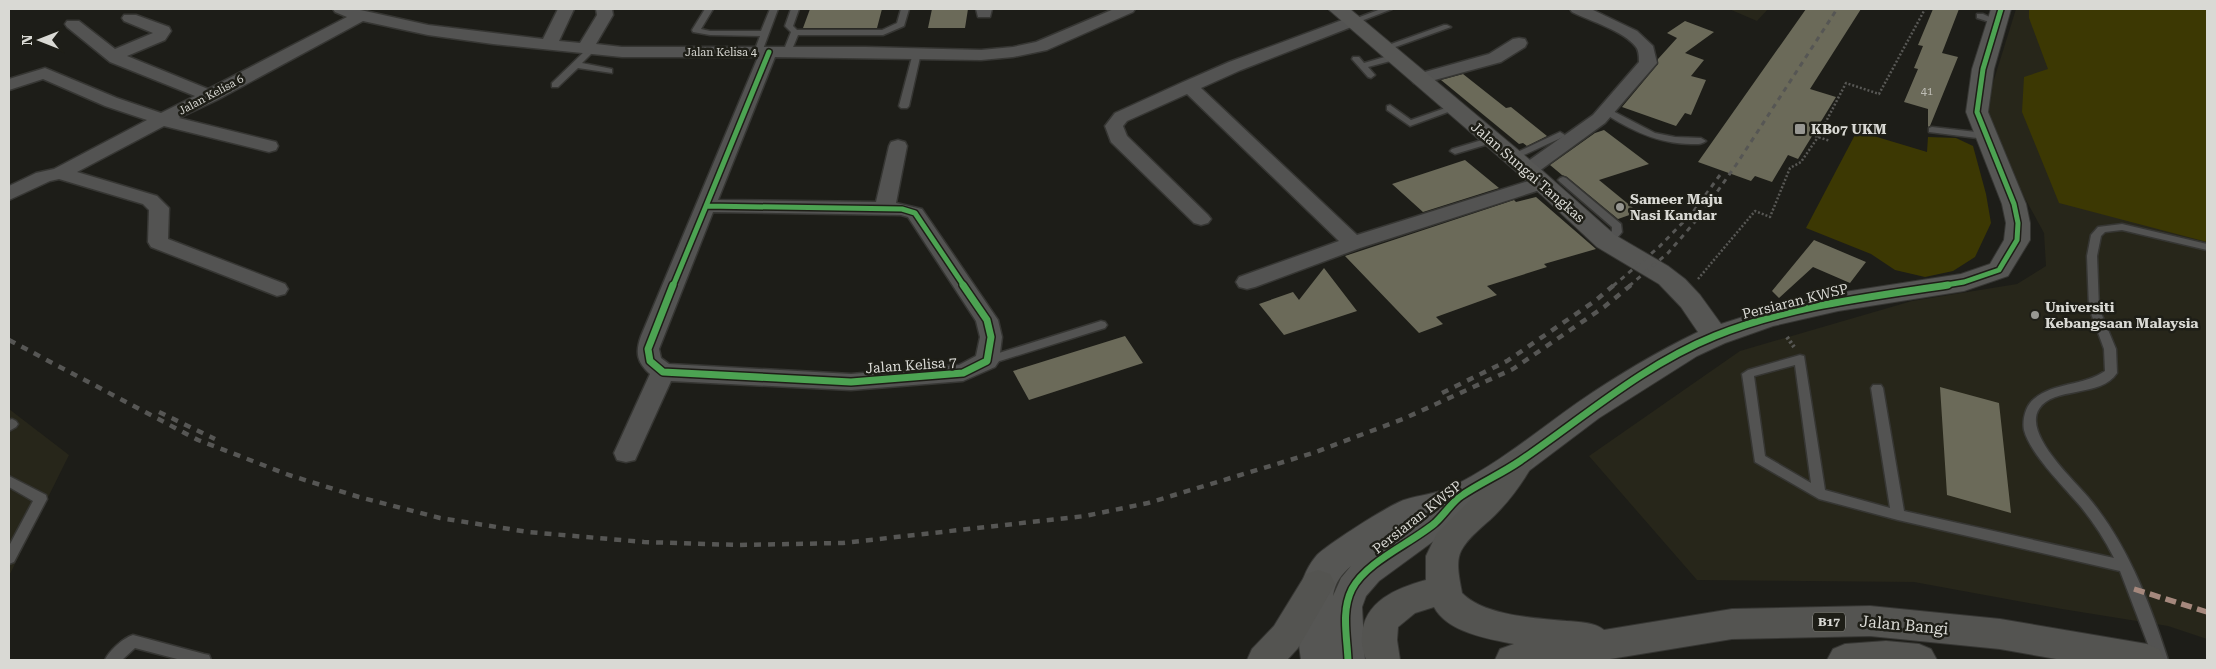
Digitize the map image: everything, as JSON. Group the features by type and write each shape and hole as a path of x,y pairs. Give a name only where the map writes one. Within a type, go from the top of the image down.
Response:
{"main road":[{"path":"1520,462 1491,499 1454,537 1446,548 1442,560 1442,572 1445,590 1453,606 1471,618 1501,627 1620,642"},
{"path":"1264,660 1286,637 1318,584"},
{"path":"1383,660 1379,636 1383,622 1407,599 1445,590"},
{"name":"Jalan Bangi","path":"1512,660 1732,624 1870,621 2000,634 2147,660"},
{"path":"1845,660 1886,657 1919,660"}],"street":[{"name":"Jalan Kelisa 4","path":"341,9 361,16 428,30 622,52 770,48 981,55 1013,52 1042,46 1127,9"},
{"path":"549,45 566,9"},
{"path":"588,49 605,15 604,9"},
{"path":"1247,282 1353,244 1536,173 1607,111 1648,63 1648,54 1644,45 1634,36 1578,9"},
{"path":"1201,219 1118,138 1114,126 1121,117 1346,15"},
{"name":"Jalan Sungai Tangkas","path":"1346,15 1492,140 1536,173 1606,241 1616,249 1659,273 1678,287 1686,295 1715,336"},
{"name":"Jalan Kelisa 6","path":"9,194 44,177 60,173 211,96 361,16"},
{"name":"Persiaran KWSP","path":"1318,660 1313,615 1318,584 1329,565 1345,552 1412,510 1460,497 1520,462 1596,405 1687,349 1715,336 1768,318 1838,302 1964,282 1999,270 2017,240 2018,223 2010,196 1977,112 1992,16"},
{"path":"114,56 159,36 163,31 130,18"},
{"path":"73,24 114,56 211,96"},
{"path":"1420,79 1495,58 1519,43"},
{"path":"626,454 663,372 650,361 648,349 704,206 770,48"},
{"path":"9,85 38,74 45,74 111,102 162,120 269,146"},
{"path":"1190,86 1353,244"},
{"path":"885,209 898,146"},
{"path":"60,173 150,200 159,208 158,242 277,289"},
{"path":"704,206 902,209 915,213 987,320 991,337 987,361"},
{"name":"Jalan Kelisa 7","path":"663,372 851,382 964,374 987,361"},
{"name":"Persiaran KWSP","path":"1348,660 1345,607 1353,588 1367,572 1435,523 1460,497"}],"lane":[{"path":"709,9 696,30 770,48 795,32 883,33 901,24 904,9"},
{"path":"770,48 774,9"},
{"path":"795,9 789,26 795,32"},
{"path":"1346,15 1388,9"},
{"path":"1371,75 1359,63 1390,52 1447,27"},
{"path":"555,85 576,65 588,49"},
{"path":"904,106 917,53"},
{"path":"576,65 609,71"},
{"path":"1390,108 1410,123 1454,108"},
{"path":"1607,111 1624,123 1653,135 1678,142 1701,141"},
{"path":"1932,130 1985,136"},
{"path":"1536,173 1560,135"},
{"path":"1455,151 1492,140"},
{"path":"2161,660 2124,566 2102,525 2052,463 2030,432 2031,413 2036,404 2048,397 2074,387 2096,383 2112,373 2110,349 2094,308 2092,256 2096,235 2102,230 2122,227 2207,247"},
{"path":"987,361 1101,325"},
{"path":"1819,494 1800,359 1748,374 1759,459 1819,494 1898,515 2124,566"},
{"path":"1877,388 1898,515"},
{"path":"9,481 41,499 9,558"},
{"path":"112,660 132,641 204,660"}],"path":[{"path":"1678,287 1693,284 1755,211 1770,217 1790,168 1801,162 1846,83 1879,94 1925,9"},
{"path":"1816,136 1830,141"}],"shaded area":[{"path":"1729,9 1768,9 1757,21"},
{"name":"Universiti Kebangsaan Malaysia","path":"2016,9 2207,9 2207,639 2168,626 1914,582 1697,580 1589,456 1740,351 1912,301 2017,284 2046,266 2044,233 2009,169 1990,121 1987,102"},
{"path":"2029,9 2207,9 2207,242 2059,203 2022,112 2024,77 2048,69 2029,18"},
{"path":"1857,131 1927,152 1928,137 1956,138 1973,146 1986,194 1991,223 1975,257 1953,271 1925,277 1895,270 1871,254 1806,228"},
{"path":"9,409 69,455 9,576"}],"building":[{"path":"810,9 882,9 877,28 803,28"},
{"path":"932,9 968,9 965,28 928,28"},
{"path":"1806,9 1861,9 1810,89 1836,97 1798,159 1788,155 1772,182 1755,176 1751,181 1698,162"},
{"path":"1933,9 1959,9 1942,53 1958,57 1928,127 1928,109 1904,102 1918,69 1914,68 1923,46 1918,45"},
{"path":"1685,21 1714,32 1685,53 1704,60 1691,76 1706,80 1691,115 1685,113 1676,126 1622,107 1658,64 1658,59 1677,38 1667,33"},
{"path":"1463,74 1506,108 1511,107 1547,136 1527,146 1523,143 1519,144 1441,80"},
{"path":"1604,130 1649,164 1599,180 1638,212 1618,219 1550,165 1595,133"},
{"path":"1465,160 1499,188 1423,212 1392,184"},
{"path":"1536,197 1596,249 1544,264 1547,267 1487,286 1497,295 1436,317 1443,324 1419,333 1345,256 1514,200 1516,202"},
{"path":"1814,240 1866,262 1850,283 1813,267 1779,298 1772,291"},
{"path":"1324,268 1357,311 1284,335 1259,304 1293,292 1299,300"},
{"path":"1125,336 1143,363 1029,400 1013,371"},
{"path":"1940,387 1999,403 2011,513 1947,495"}],"railway":[{"path":"1629,286 1668,253 1700,216 1736,165 1837,9"},
{"path":"1613,286 1659,247 1693,212 1720,175"},
{"path":"1442,393 1507,361 1595,301 1614,285"},
{"path":"9,340 198,440 289,475 359,497 440,518 528,532 644,542 738,545 843,543 1085,516 1148,503 1313,453 1403,419 1513,369 1604,307 1631,285"},
{"path":"159,412 215,439"}],"marked path":[{"path":"2134,589 2207,612"}],"cycle path":[{"path":"1348,660 1345,607 1353,588 1367,571 1435,523 1460,497 1519,462 1589,410 1640,377 1687,349 1715,336 1768,318 1838,302 1964,282 1999,270 2017,240 2018,223 2014,204 1985,136 1977,112 1983,69 2001,9"},
{"path":"704,206 902,209 915,213 987,320 991,337 987,361 963,373 851,382 663,372 650,361 648,349 652,336 769,52"}],"place":[{"name":"KB07 UKM","path":"1800,129"},
{"name":"Sameer Maju Nasi Kandar","path":"1620,207"},
{"name":"Universiti Kebangsaan Malaysia","path":"2035,315"}]}
